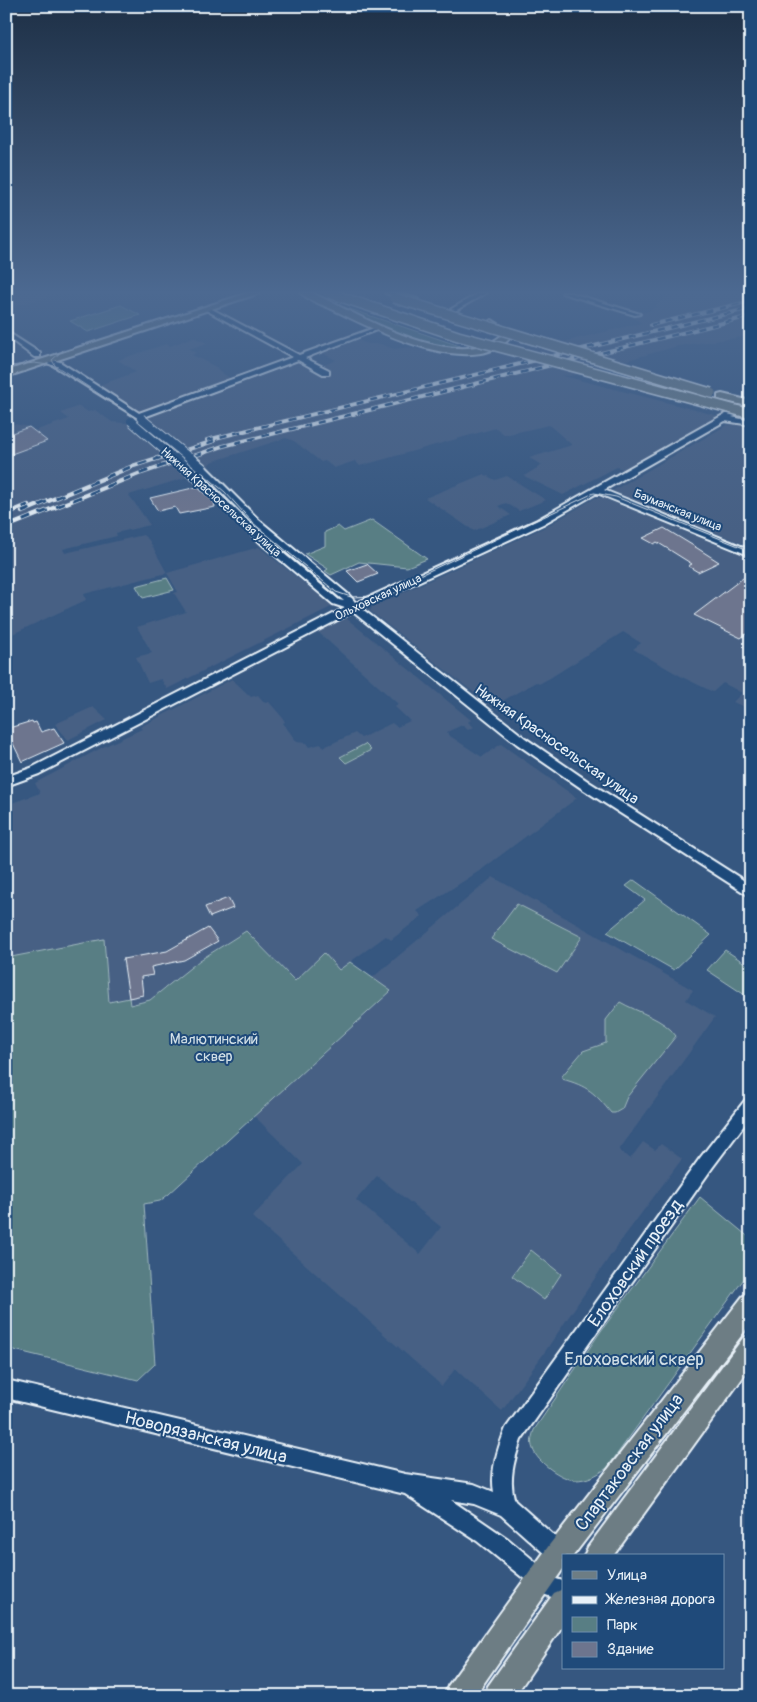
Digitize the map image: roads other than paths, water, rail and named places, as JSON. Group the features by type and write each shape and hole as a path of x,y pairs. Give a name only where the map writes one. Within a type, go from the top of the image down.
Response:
{"main road":[{"path":"564,372 720,401"},
{"path":"605,372 720,401"},
{"path":"619,372 750,409"},
{"path":"631,372 720,401"},
{"name":"Спартаковская улица","path":"458,1696 541,1578 561,1555 751,1304"},
{"name":"Спартаковская улица","path":"598,1554 751,1346"},
{"path":"498,1696 562,1603"}],"street":[{"name":"Нижняя Красносельская улица","path":"57,372 136,419 202,468 256,522 346,597 354,608 521,741 585,785 751,892"},
{"path":"136,419 260,372"},
{"path":"750,409 746,416 751,422"},
{"name":"Ольховская улица","path":"6,782 35,771 354,608 533,525 720,420 750,409"},
{"name":"Нижняя Красносельская улица","path":"136,419 191,472 217,494 246,526 336,602 354,608"},
{"path":"720,420 751,422"},
{"name":"Бауманская улица","path":"597,490 751,552"},
{"name":"Елоховский проезд","path":"508,1508 501,1489 501,1479 513,1435 706,1163 751,1104"},
{"name":"Новорязанская улица","path":"6,1389 406,1484 474,1494 508,1508 561,1555"},
{"name":"Новорязанская улица","path":"406,1484 480,1529 550,1587 562,1591"}],"tram line":[{"path":"66,372 138,419 225,492 253,523 336,592 351,597 376,596 594,493 616,497 751,551"}],"railway":[{"path":"207,440 485,372"},
{"path":"182,460 223,446 522,372"},
{"path":"154,460 214,441"},
{"path":"22,512 133,466 158,458"},
{"path":"6,527 141,473 186,458"},
{"path":"6,514 28,505"}],"park label":[{"name":"Малютинский сквер","path":"214,1048"},
{"name":"Елоховский сквер","path":"634,1359"}]}
